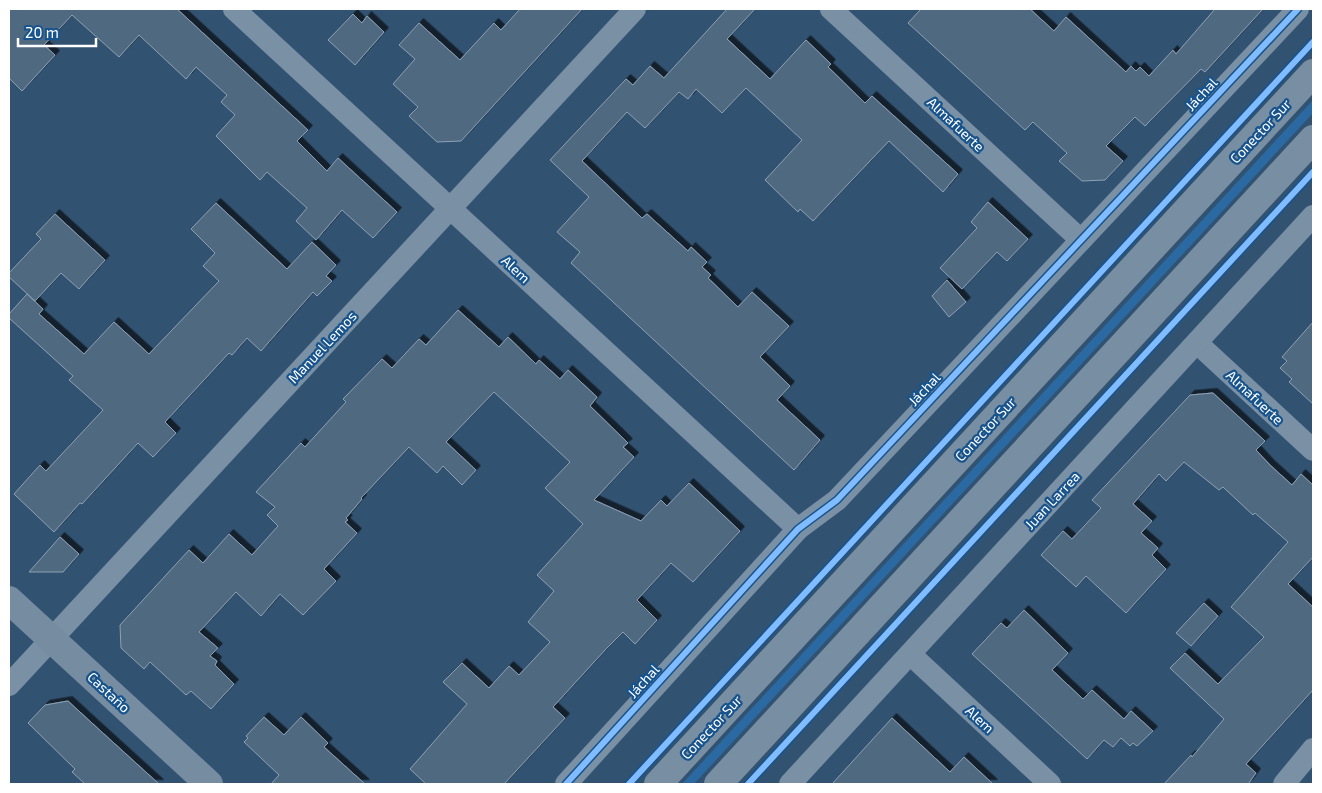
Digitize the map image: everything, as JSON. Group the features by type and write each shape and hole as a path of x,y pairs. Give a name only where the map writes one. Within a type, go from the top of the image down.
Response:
{"main road":[{"name":"Conector Sur","path":"658,784 1313,74"},
{"path":"718,784 1313,139"}],"street":[{"name":"Alem","path":"234,9 798,529"},
{"name":"Manuel Lemos","path":"9,685 635,9"},
{"name":"Almafuerte","path":"831,9 1081,240"},
{"name":"Jáchal","path":"566,784 798,529 837,500 1298,9"},
{"name":"Juan Larrea","path":"790,784 1313,216"},
{"name":"Almafuerte","path":"1197,343 1313,450"},
{"name":"Castaño","path":"9,600 209,784"},
{"name":"Alem","path":"910,654 1050,784"},
{"path":"1284,784 1313,748"}],"shaded area":[{"path":"1313,100 1313,113 694,784 682,784"}],"building":[{"path":"9,9 177,9 308,130 297,141 327,171 338,158 397,212 373,238 342,210 316,240 296,221 307,208 267,172 260,180 216,136 235,115 221,102 227,95 196,67 186,79 139,35 119,57 72,15 44,45 55,55 22,91 9,78"},
{"path":"520,9 582,9 461,141 437,142 409,116 418,107 393,84 415,59 399,45 419,23 460,60 494,23 501,30"},
{"path":"727,9 755,9 727,39 770,79 806,40 831,64 828,67 865,103 872,96 958,174 943,192 889,141 813,221 800,209 798,212 765,180 802,140 746,88 722,113 696,89 688,99 679,92 645,128 627,112 582,161 642,218 647,214 688,251 691,247 707,262 702,267 711,275 708,278 738,307 752,292 789,326 760,357 790,386 777,400 820,440 794,470 571,263 580,252 557,232 589,197 550,160 626,79 633,85 650,66 664,78"},
{"path":"921,9 1030,9 1054,31 1066,17 1126,72 1131,66 1136,71 1140,67 1149,76 1173,50 1176,54 1215,9 1263,9 1205,72 1201,69 1145,126 1135,117 1106,146 1123,161 1105,180 1082,181 1059,161 1067,153 1033,122 1025,130 908,23"},
{"path":"353,14 362,23 367,16 384,32 355,65 328,40"},
{"path":"988,202 1028,239 1007,261 997,252 962,289 940,268 977,228 971,222"},
{"path":"216,203 287,269 312,242 336,265 326,276 332,281 317,296 313,292 261,351 247,338 232,355 229,353 165,422 176,433 153,457 138,443 54,532 14,494 40,465 46,471 103,410 69,380 73,376 9,318 9,314 27,294 43,309 39,314 84,354 114,322 149,354 219,281 203,266 215,253 191,229"},
{"path":"55,214 105,260 79,289 61,273 35,301 9,277 9,273 41,239 36,234"},
{"path":"947,280 966,302 949,317 932,296"},
{"path":"458,310 499,347 508,337 536,364 539,360 560,379 568,370 597,397 590,406 628,443 623,447 634,457 594,500 641,521 661,500 667,506 689,483 740,531 693,582 671,563 637,600 657,620 635,644 623,632 605,650 553,707 565,718 504,784 426,784 410,769 467,704 443,682 462,663 489,688 509,666 519,675 550,642 528,622 554,591 537,575 583,524 545,488 570,462 494,392 446,442 476,470 462,485 443,466 437,473 409,447 361,498 346,518 348,520 345,522 357,533 324,569 336,581 303,615 280,594 261,616 236,592 199,632 218,648 210,656 217,661 215,665 234,684 211,709 191,691 186,695 150,662 144,669 121,648 120,625 189,550 203,563 229,534 252,555 278,526 267,515 275,507 256,492 301,443 305,447 346,402 343,399 382,359 392,368 419,339 426,345"},
{"path":"1313,322 1313,404 1289,382 1292,379 1280,368 1287,361 1282,357"},
{"path":"1213,393 1265,441 1256,450 1270,465 1292,485 1301,474 1313,485 1313,557 1288,584 1313,607 1313,690 1246,764 1256,773 1248,784 1164,784 1191,755 1192,757 1224,719 1170,668 1185,653 1218,684 1264,637 1231,607 1288,542 1255,513 1253,515 1223,487 1219,490 1184,462 1166,481 1159,474 1133,504 1152,521 1141,533 1158,548 1152,555 1166,569 1126,613 1086,576 1076,587 1041,555 1063,531 1072,539 1101,508 1092,500 1190,395"},
{"path":"60,537 79,554 63,572 29,572"},
{"path":"1204,603 1218,616 1191,646 1176,633"},
{"path":"1024,610 1068,653 1052,670 1083,699 1092,690 1124,719 1131,711 1153,731 1137,746 1133,743 1130,746 1121,738 1113,747 1104,740 1087,759 972,654 1001,623 1007,628"},
{"path":"68,701 159,784 85,784 72,772 75,769 28,723 45,705"},
{"path":"264,717 284,735 301,717 328,743 324,747 365,784 271,784 279,775 244,742 248,738 246,736"},
{"path":"892,718 950,772 964,757 993,784 832,784"}],"cycle path":[{"path":"566,784 798,529 837,500 1298,9"},
{"path":"629,784 1313,42"},
{"path":"748,784 1313,172"}]}
